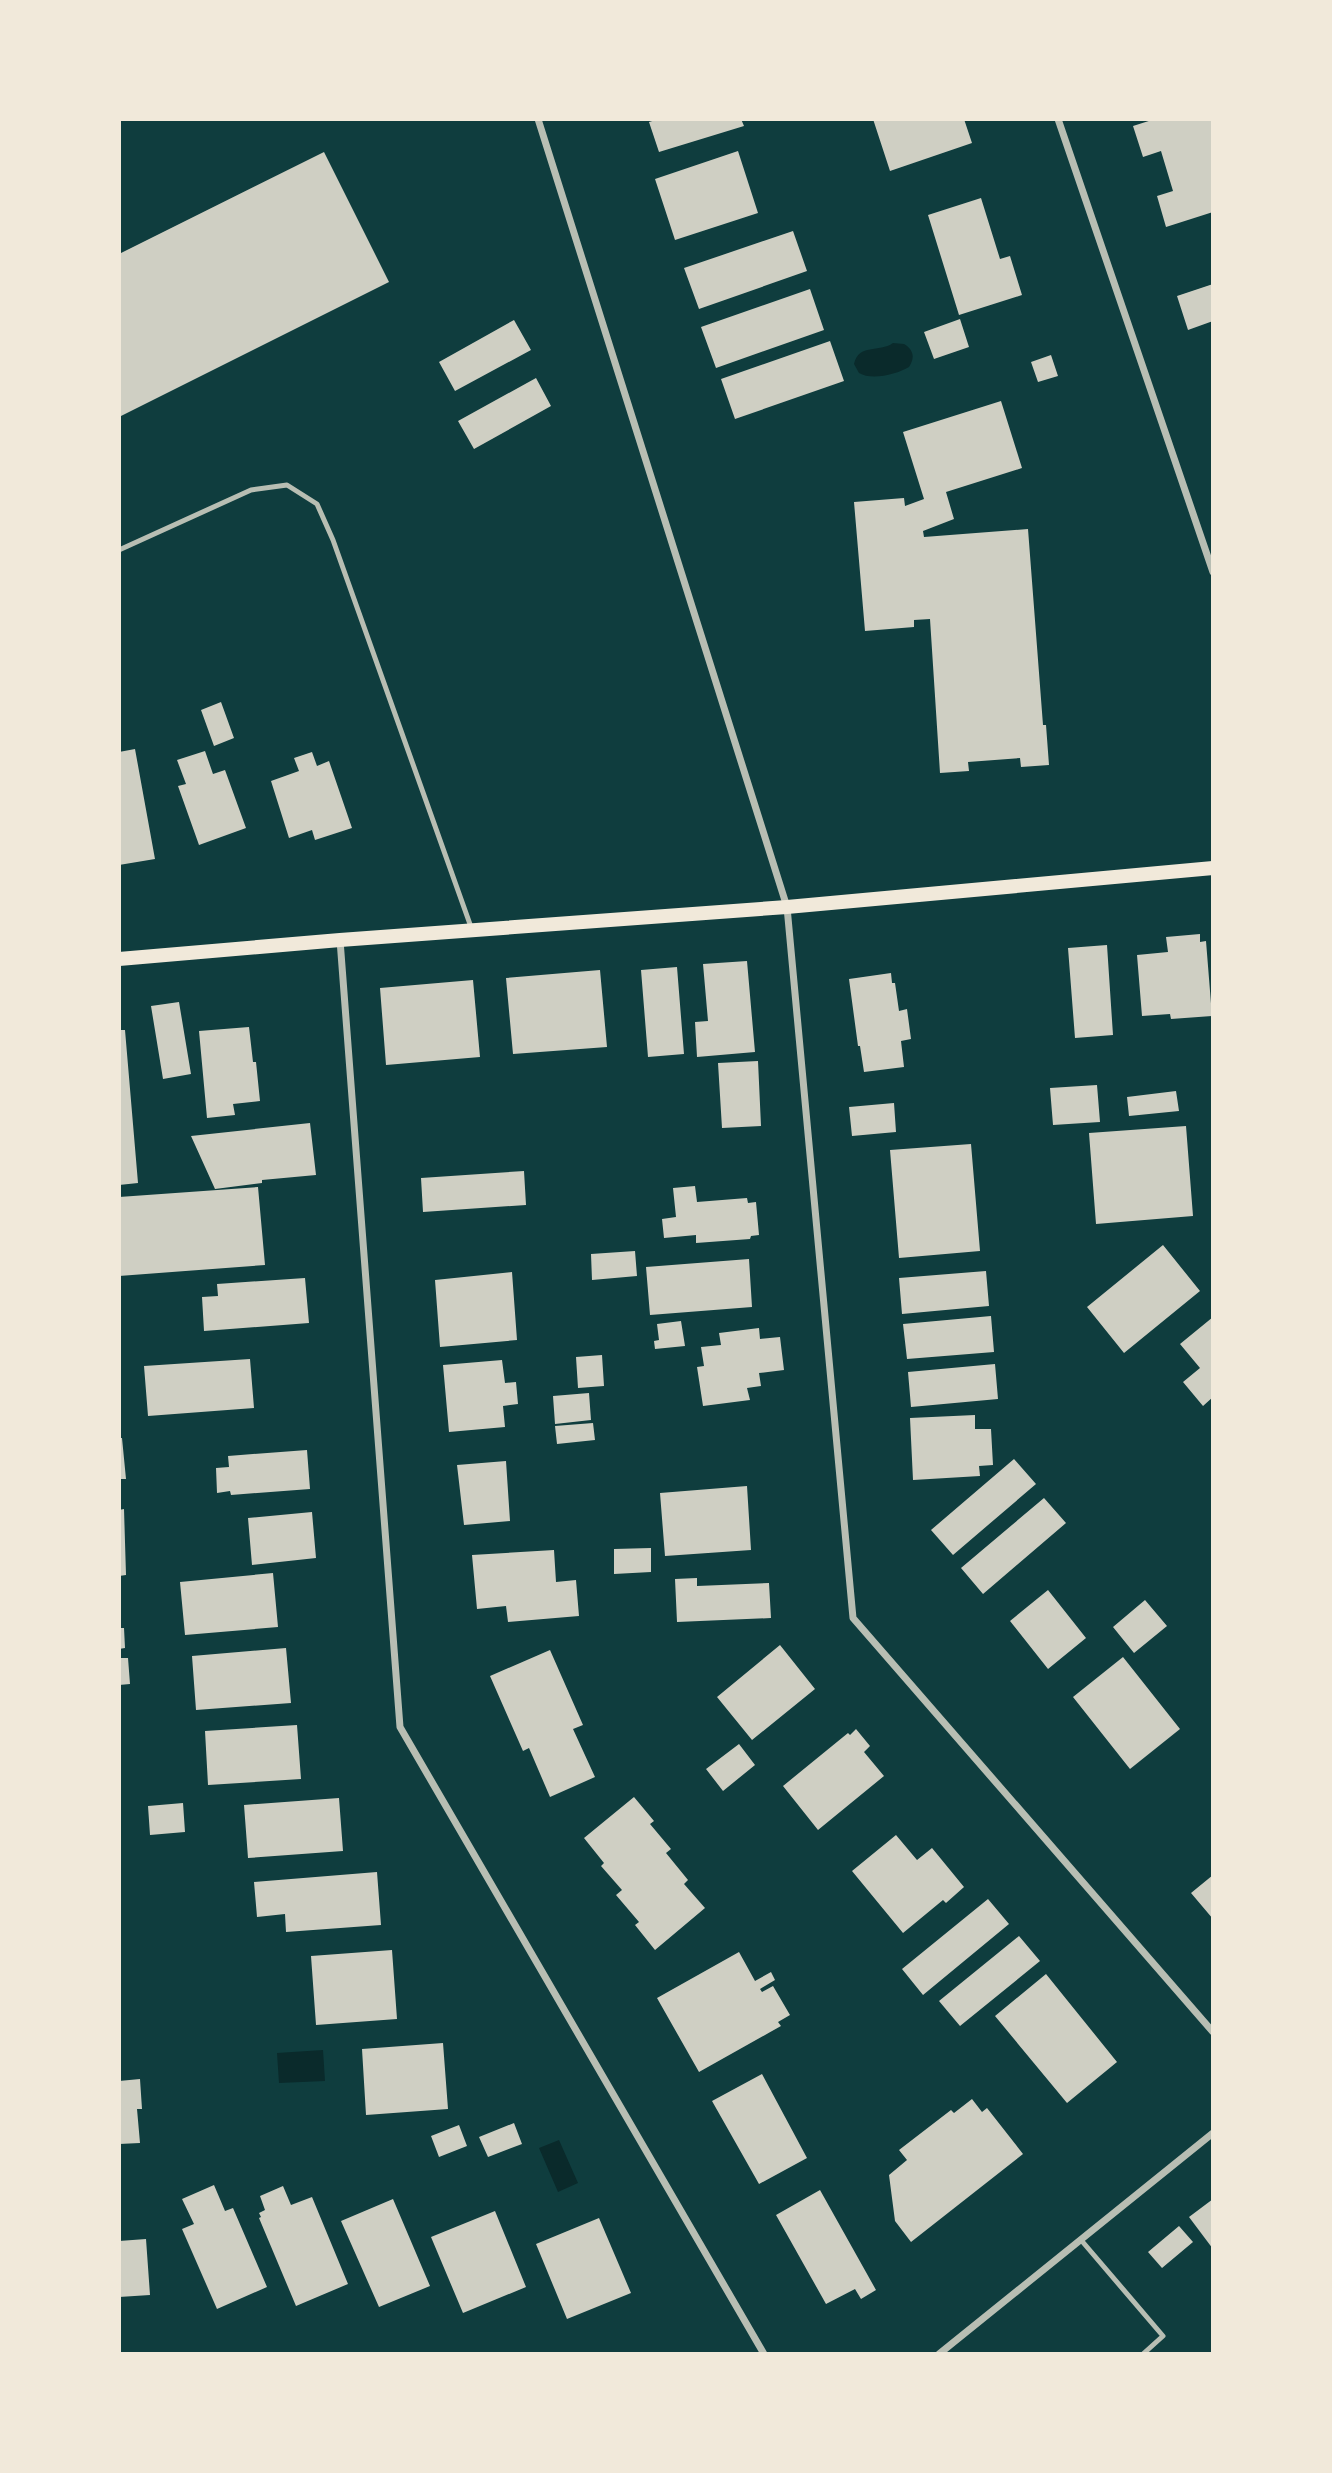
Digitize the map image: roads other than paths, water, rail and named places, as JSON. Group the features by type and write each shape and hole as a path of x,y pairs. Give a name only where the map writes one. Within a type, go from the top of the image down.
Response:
{"main road":[{"path":"119,959 787,907 1213,868"}],"street":[{"path":"538,119 787,907 853,1618 1213,2032"},
{"path":"1058,119 1213,572"},
{"path":"340,940 400,1727 764,2354"},
{"path":"939,2354 1213,2133"}],"lane":[{"path":"119,551 251,490 287,485 317,504 333,540 472,930"},
{"path":"1080,2240 1163,2336 1143,2354"}],"water":[{"path":"893,343 904,344 912,352 909,367 884,376 859,373 854,364 860,353"},
{"path":"323,2050 325,2081 279,2083 277,2053"},
{"path":"559,2140 578,2183 558,2192 539,2148"}]}
